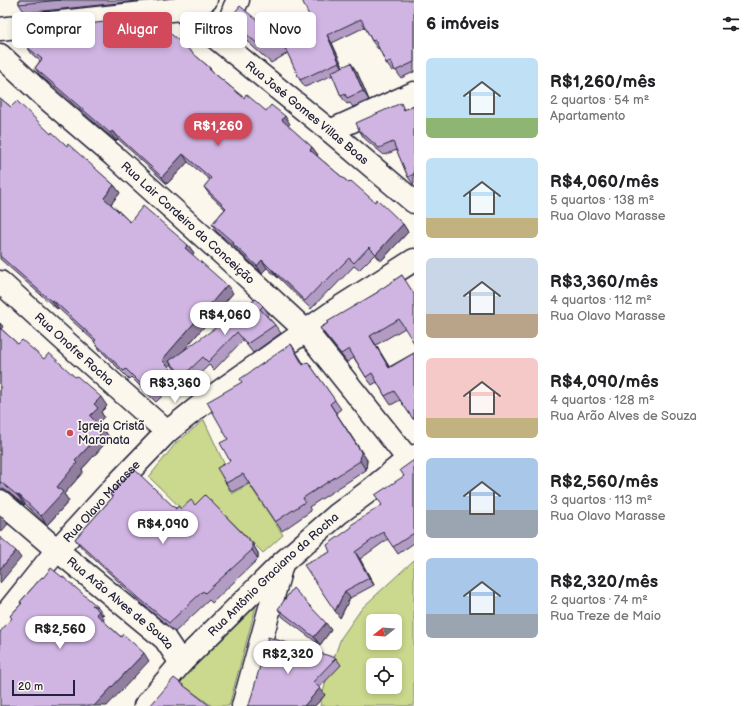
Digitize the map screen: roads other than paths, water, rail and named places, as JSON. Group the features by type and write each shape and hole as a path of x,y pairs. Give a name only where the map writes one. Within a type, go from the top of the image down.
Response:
{"street":[{"path":"0,29 180,9 206,0"},
{"path":"232,50 228,38 228,30 231,17 238,0"},
{"name":"Rua José Gomes Villas Boas","path":"180,9 232,50 414,202"},
{"name":"Rua Lair Cordeiro da Conceição","path":"0,55 45,97 114,156 228,258 306,331 411,457"},
{"path":"330,131 414,93"},
{"name":"Rua Olavo Marasse","path":"0,621 57,550 167,432 206,401 343,305 414,260"},
{"name":"Rua Onofre Rocha","path":"0,282 76,352 167,432"},
{"name":"Rua Antônio Graciano da Rocha","path":"145,706 181,663 282,563 338,514 411,457"},
{"name":"Rua Arão Alves de Souza","path":"0,501 165,639 181,663"},
{"path":"243,706 282,563"}],"place":[{"name":"Igreja Cristã Maranata","path":"70,433"}]}
